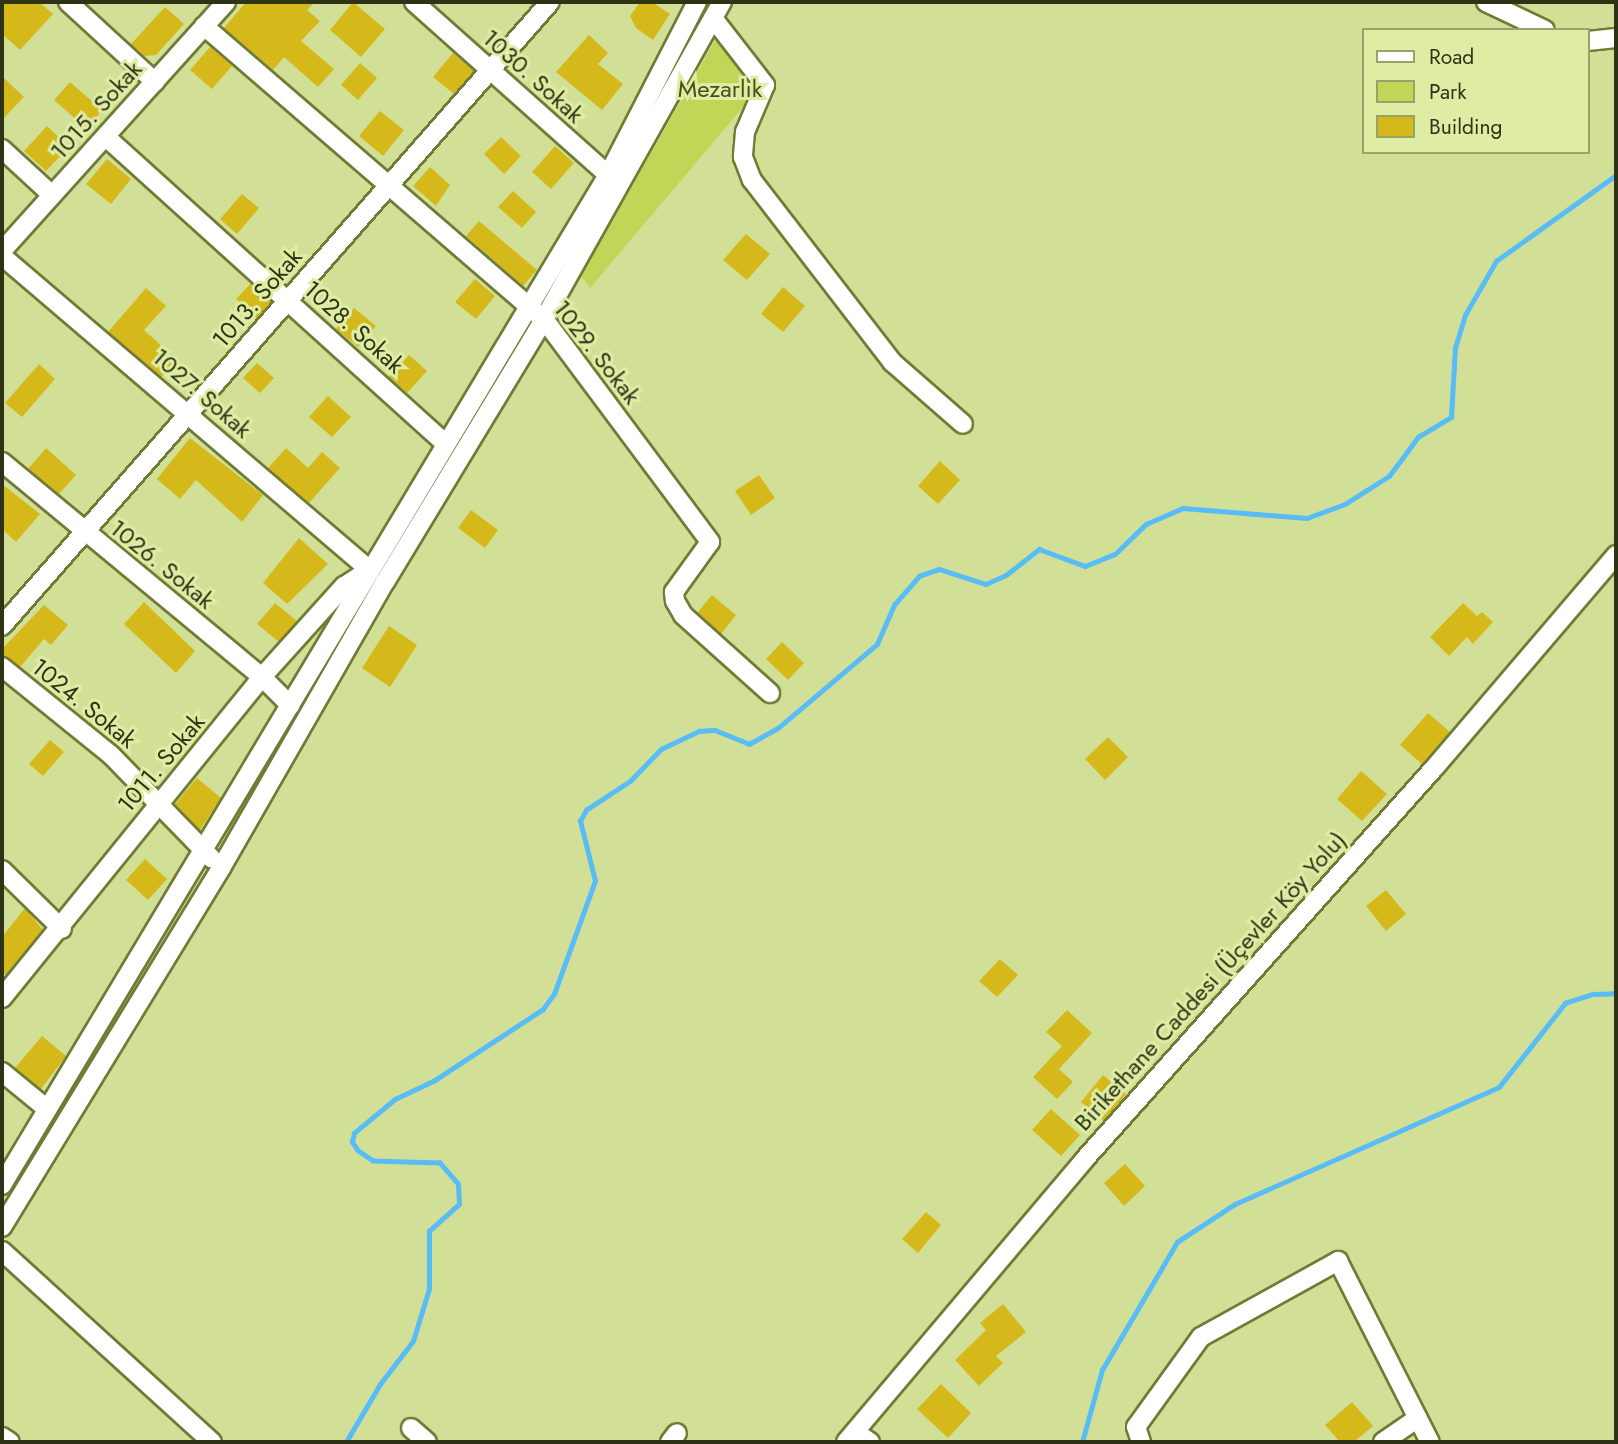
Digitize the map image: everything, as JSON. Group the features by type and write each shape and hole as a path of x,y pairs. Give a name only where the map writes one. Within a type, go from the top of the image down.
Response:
{"street":[{"path":"68,2 155,82"},
{"name":"1015. Sokak","path":"2,253 51,194 106,137 226,2"},
{"name":"1030. Sokak","path":"414,2 614,180"},
{"name":"1013. Sokak","path":"2,626 190,414 286,299 492,72 550,2"},
{"path":"2,1227 221,868 544,319 614,180 697,2"},
{"path":"2,1185 205,851 444,442 529,307 614,180 722,2"},
{"path":"1486,2 1541,28"},
{"path":"713,18 765,85 745,132 743,157 752,180 891,362 963,424"},
{"name":"1029. Sokak","path":"204,26 544,319 710,542 674,592 675,601 684,615 770,693"},
{"path":"1590,41 1616,38"},
{"name":"1028. Sokak","path":"106,137 444,442"},
{"path":"2,149 51,194"},
{"name":"1027. Sokak","path":"2,253 369,570"},
{"name":"1026. Sokak","path":"2,462 84,533 262,677 290,705"},
{"name":"Birikethane Caddesi (Üçevler Köy Yolu)","path":"850,1437 1093,1149 1435,767 1616,555"},
{"name":"1011. Sokak","path":"2,998 61,929 262,677 344,586 369,570"},
{"name":"1024. Sokak","path":"2,667 111,755 160,802 221,868"},
{"path":"2,870 61,929"},
{"path":"2,1072 47,1110"},
{"path":"2,1251 212,1442"},
{"path":"1142,1442 1136,1427 1201,1337 1338,1261 1430,1442"},
{"path":"1383,1442 1418,1418"},
{"path":"411,1428 427,1442"},
{"path":"2,1437 10,1442"},
{"path":"850,1437 870,1442"}],"green space":[{"name":"Mezarlık","path":"727,37 755,93 590,288 581,276 716,39"}],"building":[{"path":"2,2 39,2 53,14 20,50 2,34"},
{"path":"246,2 315,2 307,10 320,21 301,41 334,69 318,87 284,57 273,70 224,28"},
{"path":"353,2 385,29 361,57 330,30"},
{"path":"640,2 652,2 670,14 653,40 636,28 630,16"},
{"path":"165,7 184,24 156,55 144,56 131,44"},
{"path":"589,35 608,53 598,64 623,84 602,110 556,72"},
{"path":"210,47 232,66 212,89 190,70"},
{"path":"453,53 474,71 454,94 433,77"},
{"path":"360,63 377,78 358,100 341,85"},
{"path":"2,76 24,97 2,120"},
{"path":"70,82 102,110 87,129 54,100"},
{"path":"380,111 404,130 383,156 359,136"},
{"path":"47,126 69,147 46,171 24,151"},
{"path":"501,137 521,156 504,174 484,154"},
{"path":"555,146 574,163 551,189 532,172"},
{"path":"107,159 131,179 111,204 86,184"},
{"path":"430,167 450,185 436,206 413,186"},
{"path":"513,191 536,212 522,228 498,207"},
{"path":"242,194 259,208 237,234 220,219"},
{"path":"479,221 537,270 523,286 466,236"},
{"path":"746,234 770,254 747,280 723,260"},
{"path":"475,279 495,296 476,319 455,302"},
{"path":"251,283 272,302 257,318 236,299"},
{"path":"783,287 805,306 783,332 761,314"},
{"path":"146,288 166,306 144,330 177,360 161,377 108,332"},
{"path":"354,308 376,326 358,347 336,329"},
{"path":"409,355 427,371 407,393 389,377"},
{"path":"257,363 274,378 260,393 243,378"},
{"path":"39,364 55,379 22,417 5,403"},
{"path":"328,396 351,417 332,437 309,417"},
{"path":"190,438 263,495 242,522 196,480 180,499 157,479"},
{"path":"46,448 76,475 59,494 28,469"},
{"path":"286,448 308,468 322,452 340,468 309,503 268,468"},
{"path":"940,461 960,480 938,504 918,486"},
{"path":"759,475 775,498 751,515 735,491"},
{"path":"2,484 40,514 16,542 2,529"},
{"path":"471,510 498,530 485,548 458,528"},
{"path":"299,538 328,564 287,604 263,583"},
{"path":"712,595 736,615 721,634 697,613"},
{"path":"144,602 195,651 176,673 124,624"},
{"path":"275,603 297,621 279,642 257,624"},
{"path":"1463,603 1477,616 1482,612 1493,622 1473,644 1467,637 1449,656 1430,637"},
{"path":"44,605 68,625 51,645 44,639 20,667 2,655 2,649"},
{"path":"389,626 417,645 390,687 362,668"},
{"path":"782,642 804,663 788,680 766,659"},
{"path":"1428,713 1450,732 1422,764 1400,745"},
{"path":"1108,737 1128,757 1105,780 1085,759"},
{"path":"50,740 64,752 43,776 29,764"},
{"path":"1361,771 1387,794 1362,821 1337,799"},
{"path":"197,778 221,798 200,830 175,804"},
{"path":"145,859 167,879 148,900 126,880"},
{"path":"1386,890 1406,914 1386,931 1366,906"},
{"path":"25,908 43,930 6,975 2,971 2,937"},
{"path":"1000,959 1018,975 997,997 979,981"},
{"path":"1067,1010 1092,1033 1059,1069 1073,1082 1057,1099 1033,1077 1062,1046 1046,1032"},
{"path":"42,1036 66,1056 41,1089 15,1068"},
{"path":"1103,1075 1126,1094 1104,1121 1081,1102"},
{"path":"1051,1109 1080,1135 1061,1156 1032,1130"},
{"path":"1125,1164 1145,1186 1124,1206 1104,1183"},
{"path":"926,1212 941,1225 918,1253 902,1239"},
{"path":"1003,1304 1026,1332 996,1356 1003,1363 979,1386 955,1360 986,1330 980,1323"},
{"path":"941,1384 971,1413 948,1438 917,1409"},
{"path":"1352,1402 1373,1426 1354,1442 1340,1442 1325,1425"}],"waterway":[{"path":"346,1442 380,1384 413,1341 429,1289 429,1231 459,1204 458,1184 440,1163 373,1161 358,1151 352,1142 354,1133 395,1099 435,1080 543,1009 554,994 595,881 580,821 586,810 630,781 661,749 699,731 715,730 749,744 778,728 877,644 894,605 919,576 939,569 986,584 1006,575 1039,549 1085,566 1115,554 1146,524 1183,508 1307,518 1345,504 1389,476 1418,437 1451,417 1455,348 1465,315 1496,261 1616,175"},
{"path":"1082,1442 1102,1370 1177,1242 1235,1204 1499,1087 1565,1003 1593,994 1616,993"}]}
